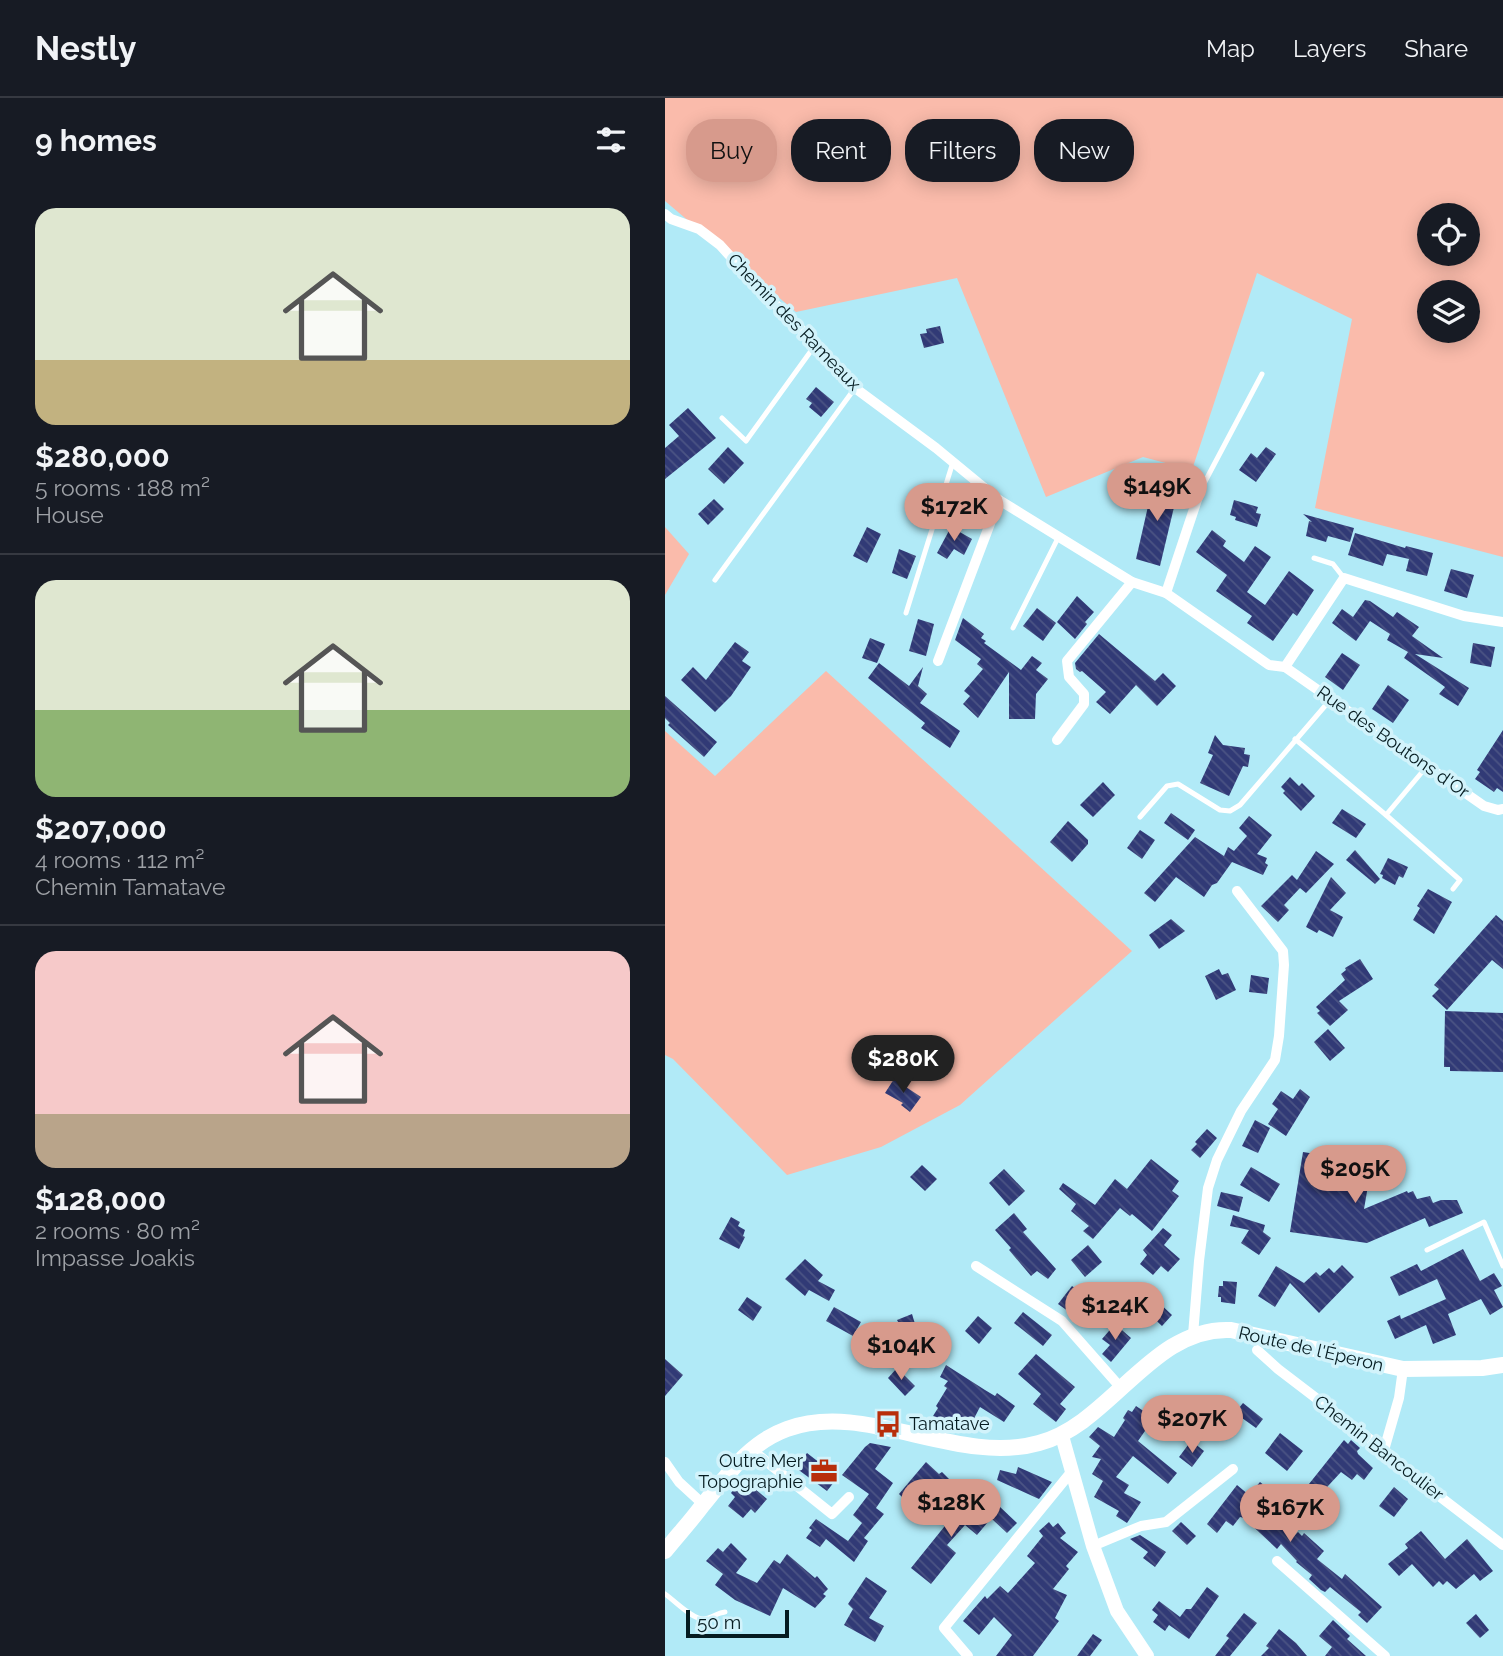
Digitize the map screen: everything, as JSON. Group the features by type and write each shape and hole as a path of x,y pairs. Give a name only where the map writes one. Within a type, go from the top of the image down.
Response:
{"main road":[{"name":"Route de l'Éperon","path":"665,1551 731,1468 768,1438 788,1428 832,1422 861,1425 963,1446 1012,1448 1037,1444 1062,1436 1160,1356 1193,1335 1206,1331 1231,1330 1403,1369 1482,1368 1503,1364"}],"street":[{"name":"Chemin des Rameaux","path":"665,214 671,219 699,229 720,245 855,388 999,500 1132,582 1166,593"},
{"path":"1166,593 1200,491"},
{"path":"938,661 999,500"},
{"path":"1286,667 1344,579 1464,616 1503,622"},
{"path":"1057,740 1084,704 1084,694 1069,677 1066,661 1132,582"},
{"name":"Rue des Boutons d'Or","path":"1166,593 1269,665 1286,667 1484,806 1503,809"},
{"path":"1193,1335 1208,1188 1217,1160 1241,1111 1275,1060 1279,1036 1283,951 1237,891"},
{"path":"976,1266 1062,1321 1121,1388"},
{"name":"Chemin Bancoulier","path":"1257,1350 1503,1545"},
{"path":"1384,1450 1399,1398 1403,1369"},
{"path":"1062,1436 1093,1546 1117,1611 1147,1656"},
{"path":"752,1451 832,1514 849,1497"},
{"path":"665,1462 679,1482 703,1505"},
{"path":"1093,1546 1141,1526 1166,1522 1233,1469"},
{"path":"968,1656 943,1628 1072,1471"},
{"path":"1277,1561 1385,1656"}],"lane":[{"path":"722,418 746,441 816,344"},
{"path":"1200,491 1262,373"},
{"path":"715,580 855,388"},
{"path":"906,613 953,462"},
{"path":"1013,628 1059,536"},
{"path":"1314,558 1333,564 1344,579"},
{"path":"1140,817 1167,786 1178,784 1220,810 1230,811 1240,805 1331,699"},
{"path":"1295,739 1459,880 1453,889"},
{"path":"1386,816 1428,765"},
{"path":"1427,1250 1484,1222 1503,1266"},
{"path":"665,1594 699,1619 708,1619 715,1613 725,1612"}],"shaded area":[{"path":"665,98 1503,98 1503,557 1315,508 1352,319 1257,273 1192,470 1143,457 1046,497 957,278 796,312 665,201"},
{"path":"665,527 689,554 665,595"},
{"path":"826,671 1132,951 960,1105 881,1147 787,1175 673,1059 665,1055 665,731 715,776"}],"building":[{"path":"940,326 944,343 924,348 920,334 927,333 926,329"},
{"path":"816,387 834,402 821,417 809,407 812,403 806,399"},
{"path":"688,408 716,438 665,479 665,448 679,436 669,425"},
{"path":"728,447 744,463 724,484 708,469"},
{"path":"1266,447 1276,454 1256,482 1239,470 1251,453 1257,458"},
{"path":"1154,480 1179,488 1176,499 1166,496 1175,503 1160,566 1136,559"},
{"path":"714,499 724,509 708,525 698,514"},
{"path":"1234,500 1258,507 1256,513 1261,514 1257,527 1235,520 1236,517 1230,515"},
{"path":"1303,514 1354,528 1350,542 1328,536 1326,542 1306,536 1309,521 1312,522"},
{"path":"867,527 881,534 867,563 853,556"},
{"path":"951,527 972,539 964,555 954,549 947,559 937,553"},
{"path":"1212,530 1226,541 1223,546 1244,562 1255,546 1271,557 1247,592 1265,605 1289,571 1314,590 1297,616 1293,613 1273,641 1247,623 1252,616 1216,591 1227,575 1196,552"},
{"path":"1355,533 1405,548 1406,546 1433,553 1427,576 1406,571 1409,559 1387,554 1383,566 1348,555"},
{"path":"899,549 916,556 907,579 892,573"},
{"path":"1451,569 1474,575 1467,598 1444,591"},
{"path":"1077,596 1094,612 1075,639 1057,622"},
{"path":"1365,600 1393,617 1397,612 1419,627 1412,636 1443,658 1415,654 1469,688 1458,706 1439,694 1445,687 1404,658 1408,652 1387,640 1390,634 1370,621 1356,641 1332,623 1342,609 1353,617"},
{"path":"1037,608 1056,623 1043,641 1023,626"},
{"path":"963,618 984,634 981,638 986,641 984,643 1021,670 1032,656 1042,663 1036,670 1048,679 1036,694 1035,719 1009,719 1009,672 978,718 963,704 970,696 964,691 983,669 977,664 981,659 955,640"},
{"path":"918,619 934,624 926,656 909,651"},
{"path":"1099,634 1155,681 1163,673 1176,686 1157,706 1136,685 1110,714 1096,702 1106,692 1076,669 1075,663"},
{"path":"870,638 885,644 877,663 862,658"},
{"path":"735,642 749,652 742,661 751,667 731,696 715,712 681,680 693,667 706,680"},
{"path":"1473,643 1495,647 1491,667 1470,663"},
{"path":"1342,653 1360,665 1343,690 1325,677"},
{"path":"879,663 909,686 923,667 918,686 927,694 920,703 960,731 950,748 921,728 925,723 868,678"},
{"path":"1388,685 1409,700 1393,723 1372,709"},
{"path":"665,696 717,742 704,757 668,725 670,723 665,718"},
{"path":"1503,730 1503,792 1497,788 1494,792 1475,779 1480,772 1477,770"},
{"path":"1215,735 1223,745 1245,748 1244,754 1250,755 1248,767 1243,766 1229,796 1200,783 1213,755 1208,753"},
{"path":"1290,777 1299,786 1302,783 1315,796 1301,811 1283,793 1285,791 1281,787"},
{"path":"1103,782 1115,795 1093,817 1080,805"},
{"path":"1342,809 1366,824 1356,838 1332,823"},
{"path":"1171,813 1195,830 1188,840 1164,823"},
{"path":"1249,816 1272,835 1257,854 1267,858 1265,863 1268,865 1263,875 1232,862 1204,897 1176,877 1155,902 1144,893 1195,837 1224,856 1228,847 1234,851 1247,836 1239,828"},
{"path":"1068,821 1088,840 1088,844 1072,862 1050,842"},
{"path":"1140,830 1155,840 1142,859 1127,848"},
{"path":"1355,850 1380,879 1375,884 1346,860"},
{"path":"1316,851 1334,864 1306,893 1300,888 1284,905 1289,910 1278,922 1261,906 1292,875 1297,880"},
{"path":"1388,858 1408,867 1403,878 1399,876 1395,885 1380,874"},
{"path":"1331,877 1346,893 1330,910 1343,917 1333,937 1306,927"},
{"path":"1428,889 1452,902 1434,934 1413,920 1420,908 1417,906"},
{"path":"1496,915 1503,921 1503,969 1492,960 1447,1010 1432,996 1439,989 1434,985"},
{"path":"1171,919 1185,931 1159,949 1149,935"},
{"path":"1360,959 1373,979 1339,1001 1348,1010 1330,1026 1317,1013 1320,1011 1316,1007 1345,980 1341,974 1345,968"},
{"path":"1219,969 1222,975 1228,973 1236,990 1216,1000 1205,976"},
{"path":"1251,975 1269,978 1267,994 1249,992"},
{"path":"1445,1011 1503,1013 1503,1072 1450,1071 1450,1067 1444,1067"},
{"path":"1328,1029 1345,1048 1330,1061 1314,1042"},
{"path":"894,1079 921,1097 910,1112 901,1105 903,1103 885,1093"},
{"path":"1300,1089 1310,1097 1286,1136 1268,1124 1278,1109 1272,1104 1281,1091 1293,1099"},
{"path":"1255,1120 1270,1128 1258,1153 1242,1146"},
{"path":"1207,1129 1217,1138 1200,1158 1191,1150"},
{"path":"1303,1152 1334,1157 1346,1165 1345,1170 1356,1171 1369,1180 1364,1209 1413,1191 1417,1199 1430,1196 1433,1203 1457,1200 1463,1213 1429,1227 1425,1218 1367,1243 1290,1232"},
{"path":"1151,1159 1179,1181 1172,1191 1179,1196 1152,1231 1132,1214 1130,1216 1120,1208 1093,1239 1083,1231 1089,1226 1071,1211 1076,1204 1059,1189 1063,1183 1095,1205 1115,1179 1127,1189"},
{"path":"922,1165 937,1179 925,1191 910,1177"},
{"path":"1251,1167 1280,1184 1269,1202 1240,1185"},
{"path":"1004,1169 1025,1191 1009,1206 989,1183"},
{"path":"1221,1192 1243,1197 1239,1212 1217,1206"},
{"path":"1014,1213 1027,1229 1023,1232 1056,1269 1048,1279 1037,1271 1031,1276 995,1230"},
{"path":"1233,1215 1265,1225 1263,1232 1271,1238 1259,1255 1241,1243 1249,1230 1230,1226"},
{"path":"731,1217 740,1222 738,1226 745,1230 745,1237 739,1249 719,1239"},
{"path":"1163,1228 1172,1235 1164,1245 1180,1259 1168,1272 1161,1266 1153,1275 1140,1264 1147,1255 1143,1250"},
{"path":"1088,1245 1102,1262 1085,1277 1071,1260"},
{"path":"1463,1249 1480,1281 1494,1273 1502,1286 1494,1290 1503,1307 1490,1315 1481,1299 1448,1314 1456,1335 1433,1344 1426,1325 1395,1339 1387,1321 1400,1315 1401,1319 1446,1299 1437,1279 1399,1296 1390,1277 1417,1264 1421,1271"},
{"path":"805,1259 823,1275 818,1281 835,1290 829,1301 809,1290 805,1296 785,1279"},
{"path":"1342,1265 1354,1277 1319,1313 1290,1283 1275,1307 1258,1296 1276,1266 1304,1283 1316,1272 1320,1276 1329,1268 1334,1273"},
{"path":"1223,1281 1237,1282 1235,1304 1221,1302 1221,1297 1218,1297 1219,1286 1223,1286"},
{"path":"1140,1285 1172,1315 1162,1326 1140,1305 1129,1318 1113,1302 1123,1291 1130,1297"},
{"path":"1072,1286 1088,1298 1075,1316 1058,1304"},
{"path":"747,1297 762,1307 753,1321 738,1310"},
{"path":"834,1307 861,1322 853,1336 826,1321"},
{"path":"1023,1312 1052,1335 1043,1346 1014,1323"},
{"path":"912,1314 919,1337 910,1342 897,1320"},
{"path":"978,1316 992,1328 979,1344 965,1331"},
{"path":"1115,1324 1131,1338 1111,1362 1102,1354 1110,1345 1102,1339"},
{"path":"1036,1354 1075,1387 1060,1404 1066,1409 1056,1422 1033,1404 1041,1394 1018,1374"},
{"path":"665,1359 683,1375 665,1396"},
{"path":"946,1365 1015,1406 1004,1422 980,1407 968,1430 949,1418 945,1423 933,1416 947,1388 944,1386 948,1381 940,1377"},
{"path":"897,1368 915,1386 905,1396 888,1378"},
{"path":"1243,1403 1263,1419 1256,1428 1235,1413"},
{"path":"1136,1406 1154,1418 1138,1441 1177,1473 1168,1484 1133,1456 1116,1477 1129,1485 1124,1493 1141,1502 1127,1523 1116,1516 1119,1511 1094,1497 1103,1481 1092,1474 1101,1459 1092,1457 1100,1446 1089,1437 1098,1427 1114,1437 1128,1410 1132,1412"},
{"path":"1280,1433 1303,1451 1287,1471 1265,1453"},
{"path":"1344,1440 1348,1444 1351,1440 1360,1448 1358,1454 1373,1468 1364,1480 1357,1474 1352,1480 1341,1472 1315,1500 1324,1508 1314,1519 1299,1506 1306,1498 1301,1494"},
{"path":"870,1443 891,1447 875,1469 893,1483 876,1508 884,1514 864,1538 868,1541 854,1562 826,1539 820,1547 806,1538 816,1519 848,1541 862,1523 853,1515 869,1494 842,1475"},
{"path":"1194,1443 1204,1451 1192,1467 1179,1457 1188,1445 1191,1447"},
{"path":"807,1453 838,1477 827,1491 796,1468"},
{"path":"926,1462 950,1480 942,1490 939,1487 916,1511 899,1494"},
{"path":"1018,1467 1052,1482 1039,1499 997,1480 1000,1470 1016,1474"},
{"path":"742,1478 767,1499 755,1513 751,1509 743,1518 728,1506 735,1497 731,1493"},
{"path":"1260,1482 1265,1486 1268,1484 1276,1491 1266,1503 1278,1514 1274,1518 1294,1536 1298,1532 1302,1536 1304,1533 1324,1551 1317,1559 1342,1579 1345,1574 1382,1607 1367,1623 1358,1615 1361,1612 1330,1587 1325,1592 1321,1590 1309,1579 1312,1575 1296,1562 1281,1544 1277,1549 1244,1518 1240,1517 1233,1526 1226,1521 1217,1533 1207,1524 1237,1485 1249,1495"},
{"path":"1394,1487 1408,1499 1394,1517 1379,1506"},
{"path":"969,1496 993,1516 977,1535 965,1525 947,1545 956,1553 931,1584 911,1568"},
{"path":"999,1506 1017,1523 1007,1533 992,1519"},
{"path":"1049,1522 1053,1527 1058,1523 1066,1533 1060,1538 1078,1552 1066,1566 1069,1569 1053,1589 1067,1595 1055,1618 1059,1621 1033,1656 996,1656 1012,1635 994,1617 979,1635 963,1621 985,1596 987,1599 1000,1586 1008,1593 1035,1563 1027,1556 1043,1536 1039,1531"},
{"path":"1181,1522 1196,1536 1187,1545 1172,1531"},
{"path":"1421,1531 1445,1559 1467,1539 1493,1571 1480,1581 1474,1574 1456,1589 1447,1581 1443,1585 1439,1581 1433,1587 1412,1564 1399,1576 1388,1564 1408,1548 1405,1544"},
{"path":"1140,1535 1166,1552 1155,1567 1143,1558 1148,1552 1130,1539"},
{"path":"731,1543 747,1559 736,1573 757,1583 774,1560 780,1564 787,1554 815,1578 817,1576 828,1589 823,1594 826,1596 815,1608 783,1588 770,1616 735,1600 715,1585 723,1574 706,1561 718,1548 723,1552"},
{"path":"866,1577 887,1591 869,1618 884,1626 875,1642 844,1625 853,1609 848,1604"},
{"path":"1207,1587 1219,1596 1189,1639 1169,1625 1165,1631 1153,1622 1158,1615 1152,1610 1159,1601 1180,1617 1186,1609 1191,1609"},
{"path":"1244,1613 1257,1623 1230,1656 1215,1656 1229,1638 1226,1636"},
{"path":"1476,1614 1489,1630 1480,1638 1466,1623"},
{"path":"1333,1620 1350,1636 1347,1639 1366,1656 1325,1656 1332,1647 1319,1636"},
{"path":"1279,1629 1307,1656 1261,1656 1269,1648 1266,1646"},
{"path":"1093,1634 1102,1640 1090,1656 1077,1656"}],"place":[{"name":"Tamatave","path":"888,1424"},
{"name":"Outre Mer Topographie","path":"824,1471"}]}
